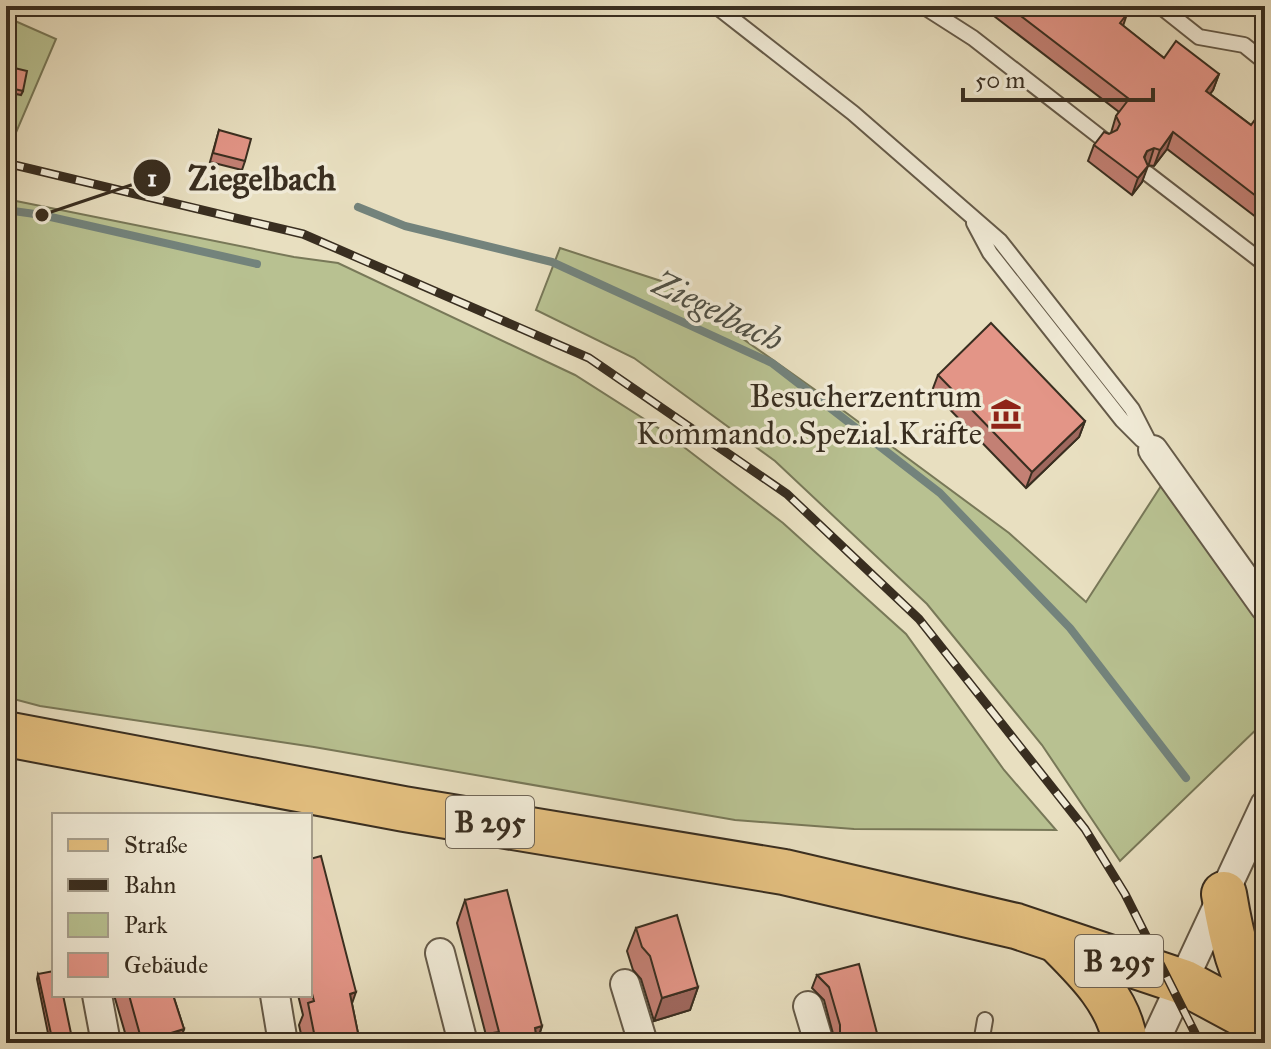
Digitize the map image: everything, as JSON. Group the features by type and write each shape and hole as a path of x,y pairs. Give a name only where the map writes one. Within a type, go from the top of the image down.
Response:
{"main road":[{"name":"B 295","path":"6,734 389,806 784,872 1016,926 1183,982 1265,1026"},
{"path":"1224,894 1232,940 1252,995 1265,1013"},
{"path":"1056,940 1096,979 1123,1030 1125,1043"}],"street":[{"path":"1153,450 1265,607"},
{"path":"1154,1043 1265,805"},
{"path":"440,953 463,1043"},
{"path":"625,984 643,1043"},
{"path":"97,997 106,1043"},
{"path":"275,997 283,1043"},
{"path":"808,1006 819,1043"}],"lane":[{"path":"716,6 853,113 1000,241 1132,409 1153,450"},
{"path":"923,6 973,38 1104,140"},
{"path":"1160,6 1199,37 1244,45 1265,62"},
{"path":"1148,174 1265,264"},
{"path":"981,1043 985,1020"}],"green space":[{"path":"6,17 56,39 12,142 6,141"},
{"path":"6,199 294,257 338,263 575,375 663,431 783,523 906,634 1004,770 1056,830 854,829 735,820 314,747 40,706 6,697"},
{"path":"560,248 661,281 1009,533 1086,602 1161,486 1265,630 1265,721 1120,861 1042,745 927,604 775,461 634,358 536,310"}],"building":[{"path":"1008,6 1117,6 1127,14 1120,23 1164,58 1176,41 1219,74 1206,91 1251,125 1257,117 1265,123 1265,203 1173,132 1160,150 1154,148 1147,151 1144,157 1148,166 1138,178 1094,145 1104,132 1109,134 1117,130 1120,124 1116,116 1129,99"},
{"path":"6,66 27,71 23,91 6,87"},
{"path":"219,130 251,139 245,161 213,153"},
{"name":"Besucherzentrum Kommando.Spezial.Kräfte","path":"991,323 1085,421 1032,472 938,375"},
{"path":"321,856 356,992 350,994 360,1043 316,1043 308,1003 314,1001 312,858"},
{"path":"507,890 542,1026 535,1028 537,1043 494,1043 492,1033 499,1032 465,900"},
{"path":"677,915 698,987 662,998 650,956 642,947 636,928"},
{"path":"859,964 878,1037 873,1038 874,1043 835,1043 840,1034 840,1025 829,987 817,975"},
{"path":"52,971 52,997 63,997 73,1043 53,1043 38,974"},
{"path":"130,997 174,997 184,1029 142,1042"},
{"path":"407,1036 429,1038 429,1043 406,1043"}],"waterway":[{"name":"Ziegelbach","path":"358,207 405,226 552,262 772,363 940,493 1070,628 1186,778"},
{"name":"Ziegelbach","path":"6,210 42,215 257,264"}],"railway":[{"path":"6,163 303,234 589,358 787,494 919,619 1085,829 1125,894 1200,1043"}],"place":[{"name":"Ziegelbach","path":"42,215"},
{"name":"Besucherzentrum Kommando.Spezial.Kräfte","path":"1006,414"}]}
